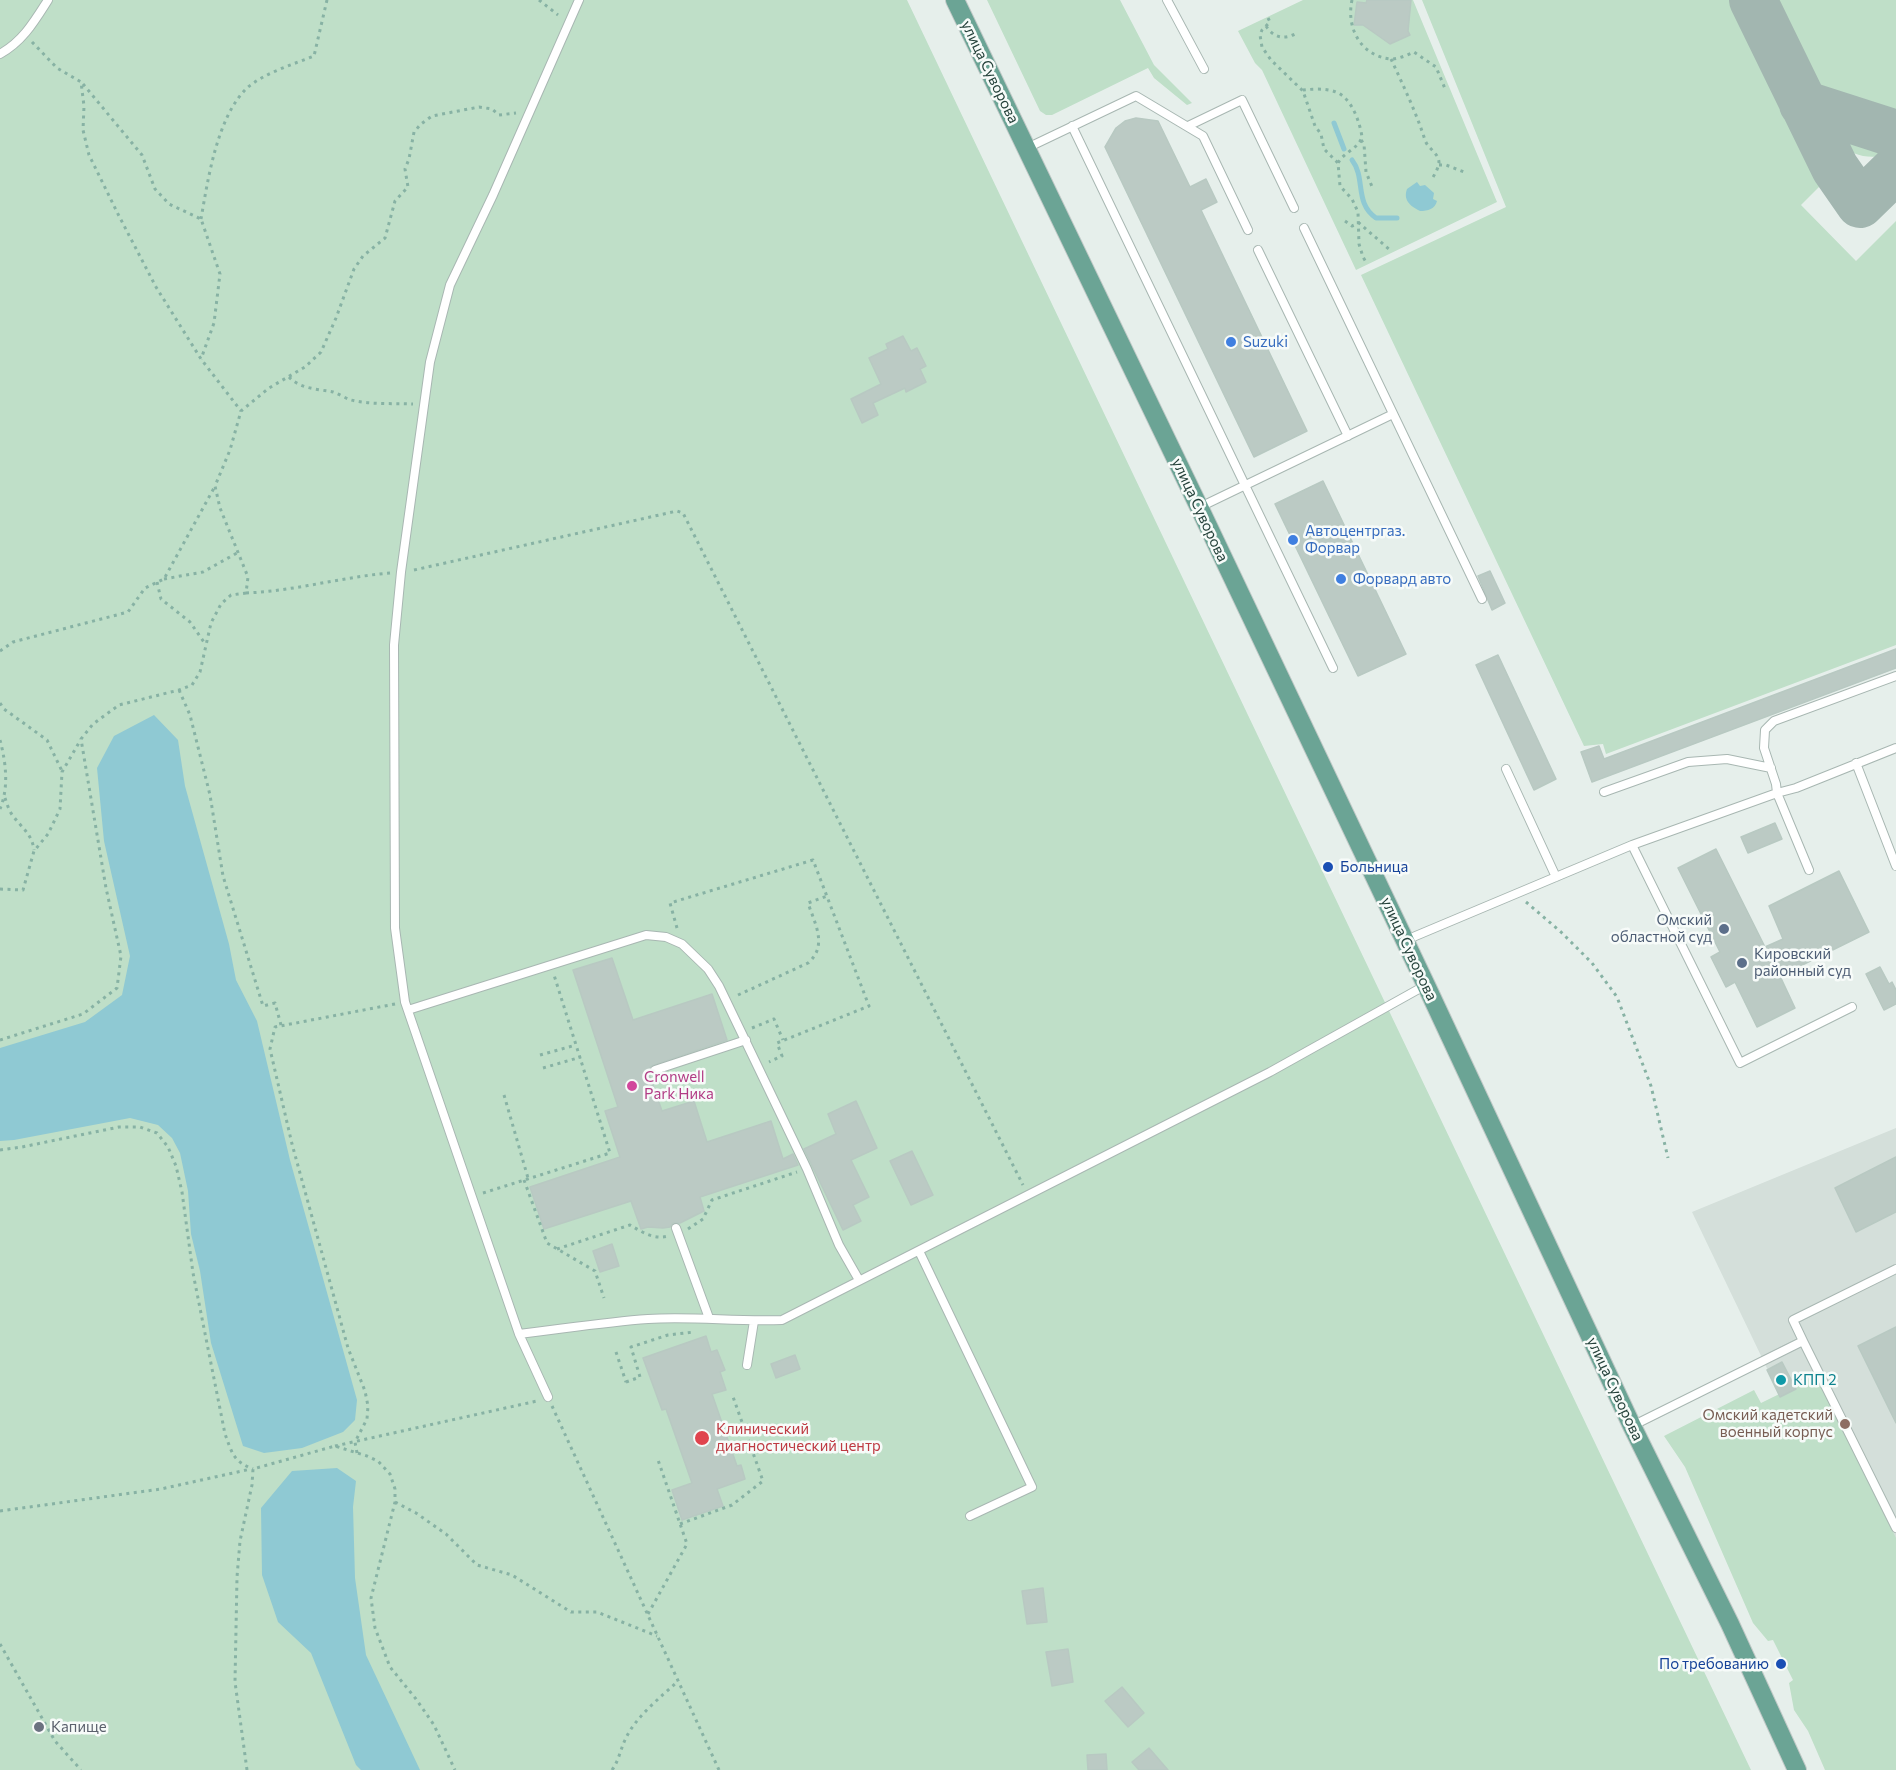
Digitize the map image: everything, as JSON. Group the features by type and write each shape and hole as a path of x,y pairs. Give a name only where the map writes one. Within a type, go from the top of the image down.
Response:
{"main road":[{"name":"улица Суворова","path":"955,0 1199,507 1632,1426 1730,1624 1797,1770"}],"lane":[{"path":"0,54 26,35 48,0"},
{"path":"548,1398 519,1334 405,1002 395,918 394,645 401,572 430,362 450,285 493,195 579,0"},
{"path":"1167,0 1204,69"},
{"path":"1027,148 1136,96 1203,136 1248,230"},
{"path":"1188,126 1242,100 1294,208"},
{"path":"1072,126 1333,668"},
{"path":"1304,228 1482,599"},
{"path":"1258,250 1348,436"},
{"path":"1199,507 1393,414"},
{"path":"1809,870 1777,793 1764,748 1764,730 1774,721 1896,675"},
{"path":"1405,941 1632,845 1796,788 1896,748"},
{"path":"1604,792 1688,762 1727,759 1771,768"},
{"path":"1856,763 1896,866"},
{"path":"1506,769 1556,877"},
{"path":"1632,845 1740,1063 1852,1007"},
{"path":"408,1011 646,935 666,937 682,944 708,969 727,999 807,1169 839,1245 859,1280"},
{"path":"519,1334 648,1319 709,1318 754,1322 782,1320 1269,1072 1426,985"},
{"path":"655,1070 744,1036"},
{"path":"676,1231 709,1318"},
{"path":"919,1251 1032,1486 970,1516"},
{"path":"1896,1269 1793,1320 1896,1528"},
{"path":"747,1365 754,1322"},
{"path":"1632,1426 1803,1341"}],"path":[{"path":"201,359 214,323 220,274 201,219 208,178 230,112 248,88 275,72 314,56 327,0"},
{"path":"539,0 569,23"},
{"path":"1352,0 1350,22 1354,34 1365,48 1391,59 1414,52 1436,67 1446,91"},
{"path":"1268,18 1270,22 1260,35 1262,47 1271,60 1303,90 1311,108 1315,126 1321,134 1324,149 1338,163"},
{"path":"1266,26 1270,33 1283,38 1295,34"},
{"path":"26,35 57,68 81,82 142,155 155,189 169,204 201,219"},
{"path":"1391,59 1423,130 1426,143 1435,153 1439,165 1431,180"},
{"path":"81,82 84,106 83,130 90,155 119,216 156,287 201,359 241,411"},
{"path":"1303,90 1328,90 1344,97 1361,131 1366,172 1373,189"},
{"path":"164,579 215,486 230,450 241,411 269,388 305,367 321,352 354,269 363,256 385,237 395,201 408,187 405,169 414,132 432,116 479,107 492,109 499,115 515,113 536,99"},
{"path":"1361,140 1357,146 1341,157 1338,163 1340,186 1352,199 1358,212 1359,244 1366,262"},
{"path":"1439,165 1452,166 1464,172"},
{"path":"1345,221 1352,226 1359,223"},
{"path":"1359,223 1390,250"},
{"path":"289,377 295,383 335,393 350,400 424,404"},
{"path":"215,486 220,508 248,577 246,593"},
{"path":"0,889 22,890 34,851 48,834 60,809 62,772 81,739 93,724 119,705 192,685 200,672 211,623 221,604 231,596 273,592 364,575 401,572 677,511 683,513 1028,1194"},
{"path":"0,651 13,642 128,612 146,588 157,582 203,572 238,552"},
{"path":"157,582 161,599 190,621 206,645"},
{"path":"179,690 190,715 210,795 224,876 256,984 263,1006 275,1003 281,1025"},
{"path":"0,703 4,709 47,740 62,772"},
{"path":"0,1040 83,1014 117,988 121,956 106,888 81,739"},
{"path":"0,740 6,764 5,798 0,809"},
{"path":"5,798 12,814 33,841 34,851"},
{"path":"682,944 670,903 813,860 869,1006 777,1043 782,1056 758,1067"},
{"path":"1515,893 1561,932 1592,963 1617,997 1651,1086 1668,1158"},
{"path":"727,999 807,963 816,956 819,944 818,934 808,903 827,896"},
{"path":"472,1196 610,1153 551,964"},
{"path":"357,1453 355,1442 367,1419 368,1406 365,1391 348,1348 292,1144 270,1049 275,1027 405,1002"},
{"path":"744,1036 774,1019 783,1040"},
{"path":"540,1055 577,1044"},
{"path":"543,1068 580,1057"},
{"path":"504,1095 526,1179 547,1243 595,1270 604,1298"},
{"path":"0,1150 22,1148 119,1127 140,1127 157,1133 168,1147 176,1166 182,1192 194,1273 225,1434 234,1458 242,1465 253,1468"},
{"path":"557,1249 630,1226 647,1234 662,1237 691,1228 703,1220 712,1200 807,1169"},
{"path":"601,1288 606,1287"},
{"path":"616,1352 626,1383 640,1377 631,1347 668,1335 697,1332"},
{"path":"680,1524 732,1505 763,1481 732,1394"},
{"path":"0,1511 161,1489 335,1446 525,1406 548,1398 719,1770"},
{"path":"335,1446 378,1461 390,1474 395,1502 371,1598 375,1628 390,1667 434,1725 455,1770"},
{"path":"648,1614 687,1544 657,1456"},
{"path":"247,1770 235,1682 237,1577 240,1540 252,1485 253,1468"},
{"path":"395,1502 416,1513 446,1534 477,1565 513,1575 571,1612 597,1612 658,1636"},
{"path":"0,1644 55,1741 81,1770"},
{"path":"612,1770 618,1761 625,1739 636,1724 678,1681"}],"shaded area":[{"name":"Омский кадетский военный корпус","path":"1896,1128 1896,1637 1692,1212"}],"green space":[{"path":"0,0 907,0 1751,1770 0,1770"},
{"path":"987,0 1120,0 1154,65 1192,103 1187,105 1154,78 1148,68 1052,115 1046,115 1040,111"},
{"path":"1303,0 1413,0 1497,202 1356,270 1262,70 1255,63 1238,31"},
{"path":"1422,0 1742,0 1823,163 1826,180 1801,205 1856,261 1896,221 1896,645 1606,754 1603,744 1584,746 1361,275 1506,207"},
{"path":"1768,0 1896,0 1896,117 1840,100 1806,78"},
{"path":"1823,113 1896,137 1896,149 1875,157 1852,152 1839,143"},
{"path":"1816,1376 1896,1538 1896,1770 1825,1770 1808,1731 1794,1710 1789,1683 1793,1680 1773,1640 1768,1641 1753,1623 1685,1467 1664,1436 1754,1390 1761,1403"}],"water":[{"path":"1417,182 1420,186 1425,185 1434,193 1433,199 1437,201 1431,209 1420,211 1410,205 1407,199 1407,189"},
{"path":"154,715 178,740 185,786 229,944 236,980 257,1021 290,1160 357,1400 355,1420 343,1432 302,1448 264,1453 243,1446 211,1343 200,1271 191,1234 188,1191 180,1153 172,1138 158,1125 130,1118 0,1141 0,1048 85,1022 122,995 130,956 104,841 97,768 114,736"},
{"path":"337,1468 356,1481 353,1507 355,1578 366,1655 420,1770 361,1770 356,1765 311,1653 278,1622 262,1575 261,1508 292,1471"}],"building":[{"path":"1367,0 1411,0 1408,31 1410,35 1390,44 1363,25 1354,25 1357,2 1366,3"},
{"name":"Suzuki","path":"1136,118 1158,121 1190,187 1206,179 1217,202 1201,210 1307,431 1254,457 1105,147 1116,128 1125,121"},
{"path":"903,336 911,351 917,348 926,366 920,369 926,382 906,392 905,388 873,403 878,415 862,423 851,399 881,384 869,358 888,349 886,344"},
{"name":"Форвард авто","path":"1323,481 1406,654 1358,676 1275,504"},
{"path":"1490,571 1505,603 1492,610 1478,576"},
{"path":"1896,649 1896,668 1592,782 1581,752 1599,746 1604,759"},
{"path":"1498,655 1556,779 1534,790 1476,665"},
{"path":"1775,823 1782,839 1748,853 1741,837"},
{"path":"1716,849 1765,947 1783,939 1769,906 1839,871 1869,932 1780,976 1795,1008 1757,1027 1735,982 1726,987 1711,957 1720,952 1678,868"},
{"name":"Cronwell Park Ника","path":"612,958 633,1020 712,994 727,1040 651,1066 648,1071 662,1111 694,1101 707,1142 771,1121 783,1159 793,1154 798,1165 700,1197 704,1211 680,1223 673,1223 670,1227 641,1229 631,1201 544,1229 530,1187 620,1157 605,1111 618,1107 573,970"},
{"path":"1880,967 1889,984 1892,982 1896,990 1896,1004 1884,1010 1866,974"},
{"path":"856,1101 877,1148 851,1160 869,1197 853,1205 861,1221 843,1230 804,1149 836,1134 828,1114"},
{"path":"912,1151 933,1195 911,1205 890,1161"},
{"path":"1896,1157 1896,1212 1856,1232 1835,1188"},
{"path":"612,1244 619,1266 600,1272 593,1251"},
{"path":"1896,1327 1896,1423 1858,1346"},
{"name":"Клинический диагностический центр","path":"706,1336 711,1352 717,1350 725,1370 720,1372 726,1390 712,1394 737,1466 741,1465 745,1479 717,1489 723,1506 682,1520 672,1490 692,1483 666,1409 662,1410 643,1358"},
{"path":"795,1355 800,1369 776,1378 771,1364"},
{"name":"КПП 2","path":"1782,1362 1796,1389 1780,1397 1767,1370"},
{"path":"1043,1588 1047,1622 1027,1624 1022,1591"},
{"path":"1068,1649 1073,1682 1052,1686 1046,1652"},
{"path":"1122,1687 1144,1713 1128,1727 1105,1701"},
{"path":"1149,1748 1168,1770 1139,1770 1132,1762"},
{"path":"1106,1754 1107,1770 1088,1770 1087,1755"}],"waterway":[{"path":"1334,123 1344,149"},
{"path":"1352,160 1359,175 1362,198 1369,212 1376,218 1397,218"}],"taxiway":[{"path":"1753,0 1835,168 1860,204 1896,169"},
{"path":"1803,104 1896,134"}],"place":[{"name":"Suzuki","path":"1231,342"},
{"name":"Автоцентргаз. Форвар","path":"1293,540"},
{"name":"Форвард авто","path":"1341,579"},
{"name":"Больница","path":"1328,867"},
{"name":"Омский областной суд","path":"1724,929"},
{"name":"Кировский районный суд","path":"1742,963"},
{"name":"Cronwell Park Ника","path":"632,1086"},
{"name":"КПП 2","path":"1781,1380"},
{"name":"Омский кадетский военный корпус","path":"1845,1424"},
{"name":"Клинический диагностический центр","path":"702,1438"},
{"name":"По требованию","path":"1781,1664"},
{"name":"Капище","path":"39,1727"}]}
